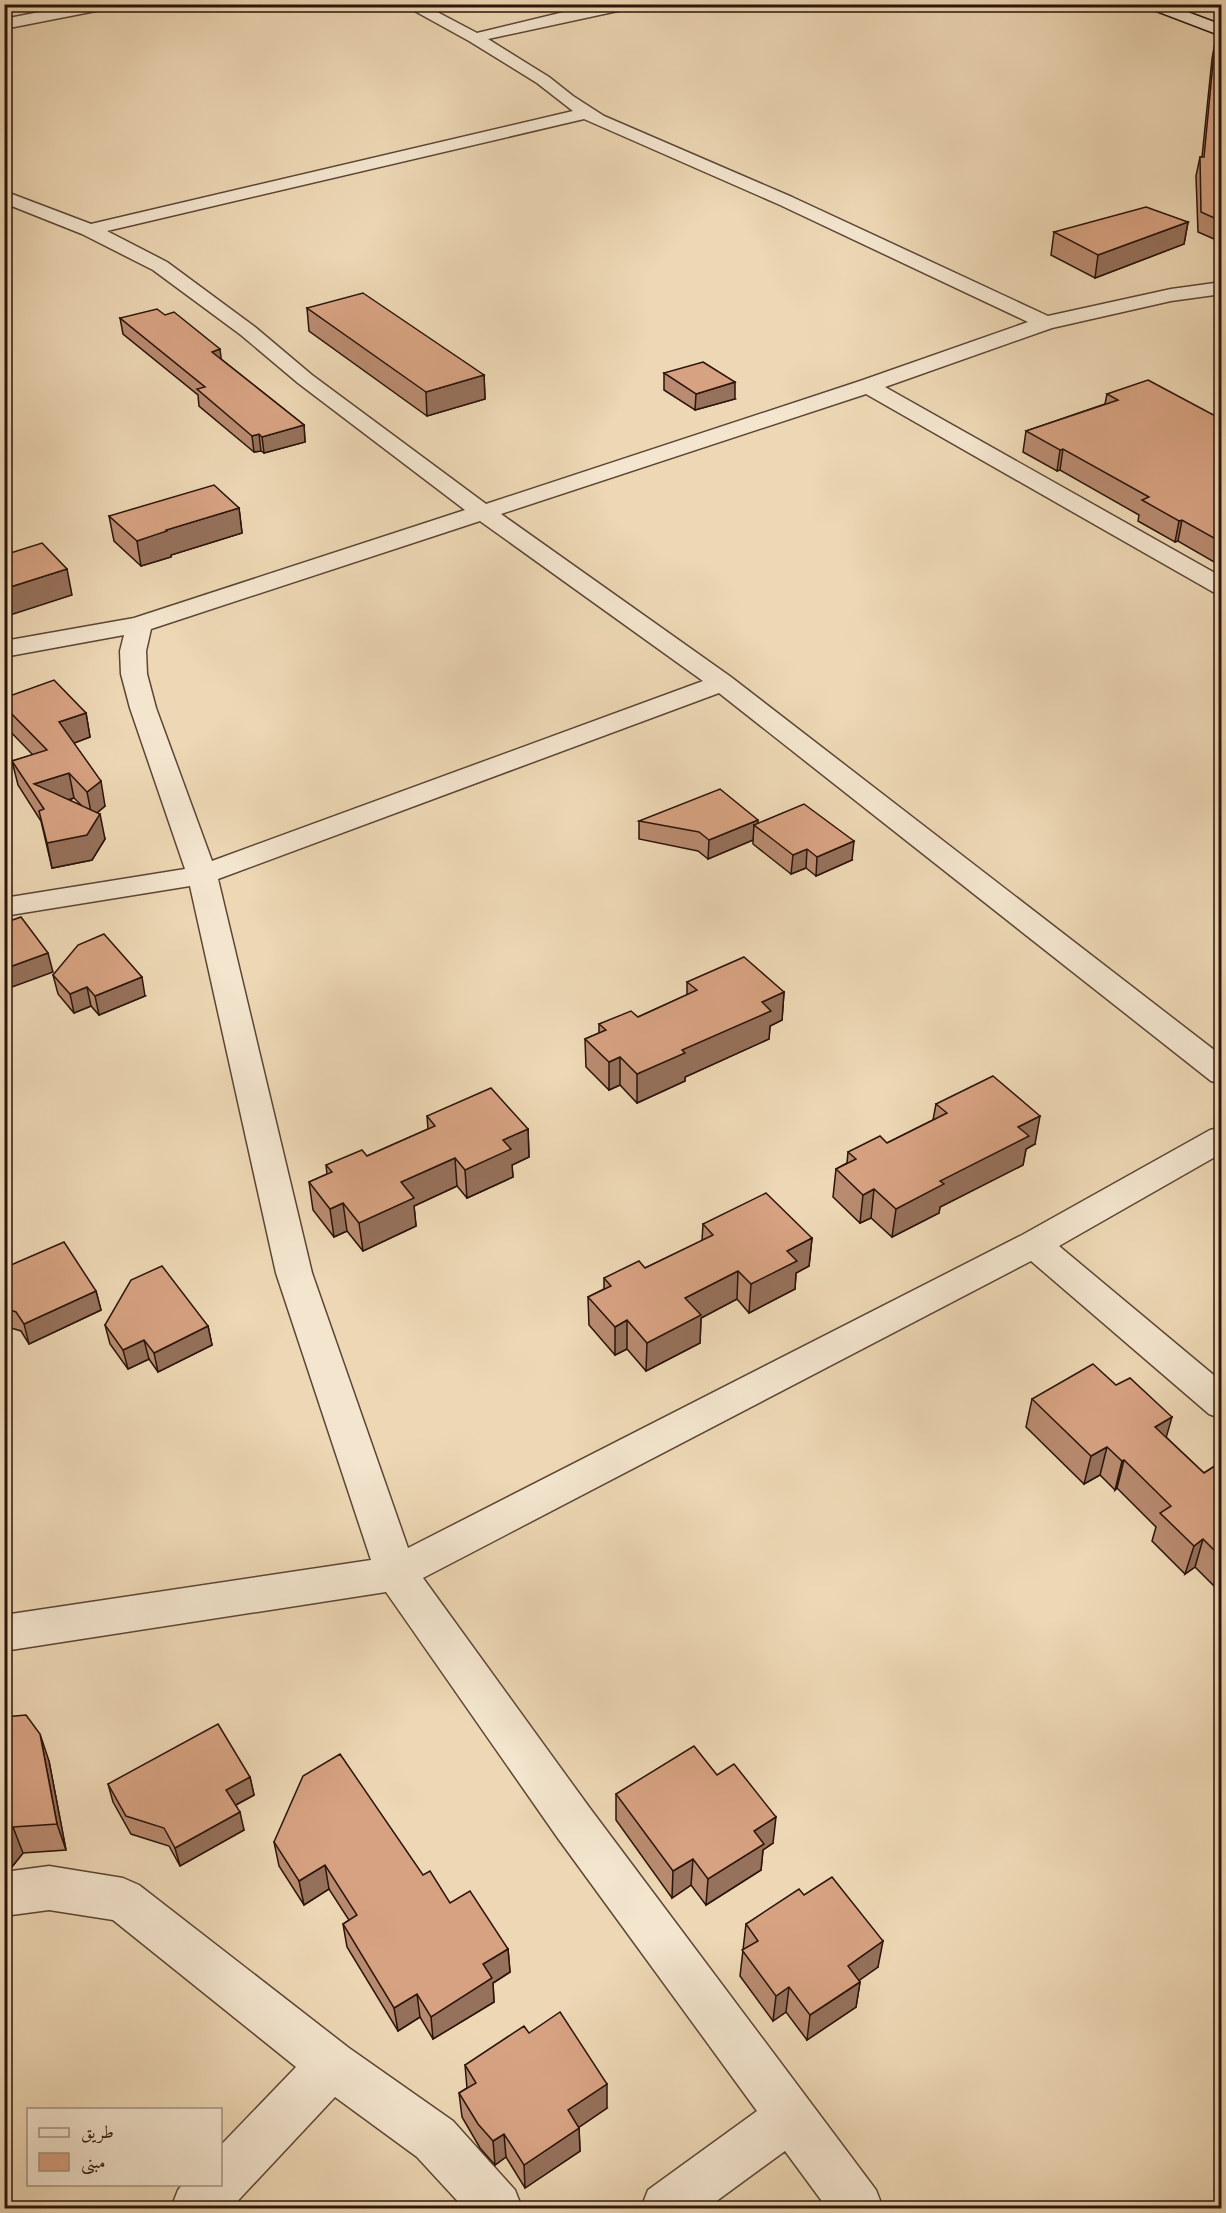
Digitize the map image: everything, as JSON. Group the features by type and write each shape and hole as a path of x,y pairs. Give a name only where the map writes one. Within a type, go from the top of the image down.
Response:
{"street":[{"path":"4,24 79,7 106,4"},
{"path":"409,4 475,39 543,80 586,113 634,137 786,201 1046,323"},
{"path":"562,4 584,12"},
{"path":"475,39 584,12 627,4"},
{"path":"1151,4 1221,31"},
{"path":"89,230 586,113"},
{"path":"4,196 89,230 160,266 481,511 722,683 882,811 1047,936 1221,1073"},
{"path":"4,649 139,625 868,386 1046,323 1171,295 1221,288"},
{"path":"868,386 1221,587"},
{"path":"139,625 133,651 134,674 143,708 202,875 294,1273 396,1573 573,1822 858,2208"},
{"path":"4,906 202,875 722,683"},
{"path":"4,1633 396,1573 1034,1244 1221,1138"},
{"path":"1034,1244 1221,1404"},
{"path":"4,1894 49,1888 123,1900 332,2065 435,2139 497,2208"},
{"path":"222,2182 332,2065"},
{"path":"666,2208 791,2116"},
{"path":"196,2208 218,2186"}],"building":[{"path":"1215,42 1219,42 1221,50 1221,221 1201,212 1200,157 1204,157"},
{"path":"1146,207 1188,222 1098,255 1054,232"},
{"path":"363,293 484,375 426,392 307,308"},
{"path":"157,309 165,315 174,312 220,349 212,352 304,425 262,437 259,434 252,436 197,389 205,387 120,318"},
{"path":"703,362 735,382 696,394 664,373"},
{"path":"1148,380 1221,419 1221,542 1142,500 1149,497 1026,431 1118,400 1107,394"},
{"path":"214,485 239,508 137,541 109,516"},
{"path":"42,543 67,569 4,589 4,555"},
{"path":"54,680 86,713 59,722 101,781 87,792 69,773 34,784 100,814 87,835 47,843 39,811 44,809 12,761 47,750 4,706 4,698"},
{"path":"720,789 758,820 709,840 699,832 639,821"},
{"path":"804,804 854,841 817,857 807,849 793,855 754,825"},
{"path":"21,917 48,953 4,969 4,923"},
{"path":"104,934 142,977 95,996 87,987 70,994 53,975 78,945"},
{"path":"744,957 784,992 762,1002 771,1011 682,1050 685,1053 637,1074 620,1057 609,1062 585,1039 606,1030 599,1024 631,1011 638,1017 697,990 687,982"},
{"path":"993,1076 1040,1116 1018,1127 1029,1136 940,1181 944,1184 896,1209 874,1189 863,1195 836,1169 856,1159 848,1152 880,1136 887,1143 947,1113 936,1104"},
{"path":"491,1088 528,1129 503,1140 511,1149 465,1170 455,1158 401,1182 414,1198 359,1223 343,1203 330,1209 309,1182 332,1172 326,1165 362,1150 367,1156 435,1126 427,1116"},
{"path":"766,1193 812,1238 787,1251 797,1261 751,1284 738,1271 685,1298 701,1315 647,1343 627,1320 615,1327 588,1297 611,1286 604,1278 639,1261 645,1268 713,1235 703,1224"},
{"path":"64,1242 96,1291 24,1324 16,1312 4,1308 4,1268"},
{"path":"162,1266 208,1326 154,1353 144,1340 123,1350 105,1325 131,1280"},
{"path":"1093,1364 1116,1385 1130,1378 1172,1417 1155,1427 1204,1473 1221,1462 1221,1557 1203,1539 1194,1546 1160,1513 1171,1506 1124,1460 1122,1461 1107,1447 1091,1456 1032,1399"},
{"path":"26,1715 40,1734 57,1824 13,1827 4,1838 4,1717"},
{"path":"218,1724 250,1777 226,1790 240,1812 175,1848 164,1828 126,1816 108,1784"},
{"path":"694,1746 717,1775 734,1764 776,1817 754,1831 764,1844 708,1879 693,1859 673,1871 616,1794"},
{"path":"340,1754 423,1875 430,1871 450,1903 470,1891 508,1949 483,1964 492,1978 431,2017 417,1994 394,2008 343,1924 357,1915 325,1865 299,1881 274,1842 303,1776"},
{"path":"832,1877 883,1941 848,1966 860,1982 810,2015 789,1987 776,1996 742,1950 758,1941 746,1924 799,1889 804,1895"},
{"path":"560,2012 607,2084 568,2110 579,2128 524,2165 504,2134 493,2141 478,2124 459,2093 476,2083 465,2065 524,2026 529,2033"}]}
